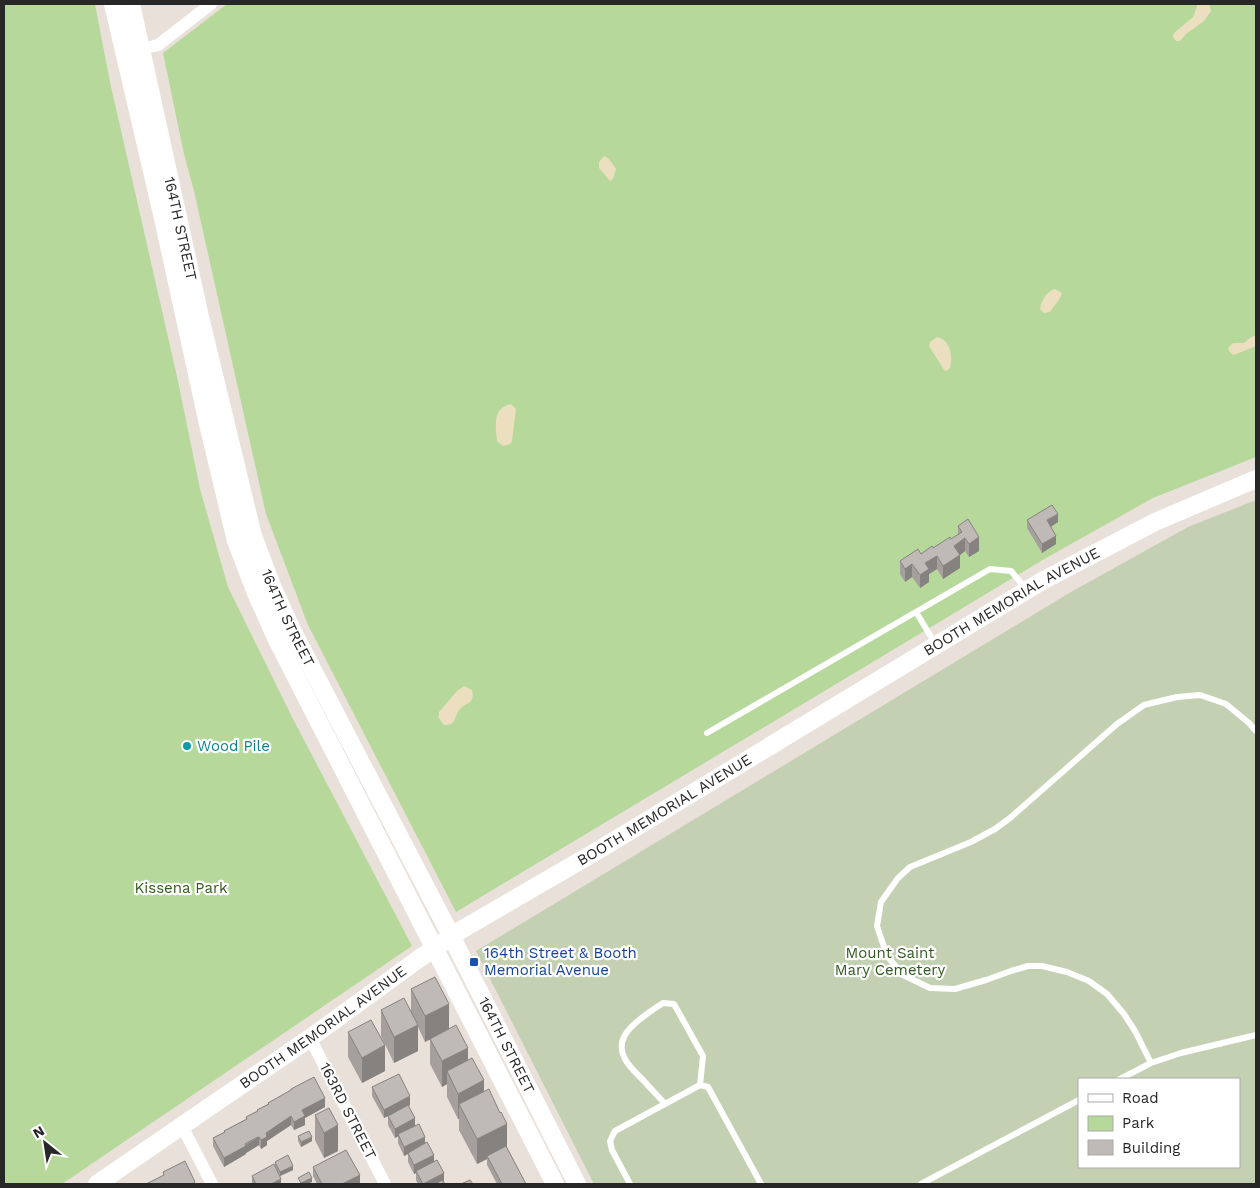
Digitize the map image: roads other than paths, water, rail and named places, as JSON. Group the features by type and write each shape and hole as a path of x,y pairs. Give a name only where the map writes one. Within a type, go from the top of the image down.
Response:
{"street":[{"name":"164TH STREET","path":"113,4 236,542 277,640 555,1184"},
{"name":"164TH STREET","path":"131,4 200,317 253,536 272,586 293,632 577,1184"},
{"path":"125,54 158,45 211,4"},
{"name":"BOOTH MEMORIAL AVENUE","path":"97,1184 310,1038 451,937 597,851 1042,580 1155,522 1256,479"},
{"name":"163RD STREET","path":"310,1038 385,1184"},
{"path":"182,1126 212,1184"}],"lane":[{"path":"707,733 990,569 1011,571 1027,590"},
{"path":"916,612 936,645"},
{"path":"1151,1063 1128,1019 1107,994 1089,981 1067,972 1042,966 1028,966 955,988 930,988 903,975 887,956 877,926 881,902 898,878 910,867 971,842 995,829 1118,724 1144,705 1178,697 1200,695 1226,704 1250,723 1256,731"},
{"path":"665,1104 628,1065 622,1053 625,1035 643,1017 663,1003 674,1004 703,1056 700,1084"},
{"path":"1122,1078 1151,1063 1181,1053 1256,1035"},
{"path":"630,1184 612,1150 610,1141 616,1131 700,1084"},
{"path":"700,1084 708,1087 761,1184"},
{"path":"921,1184 1078,1101"}],"place":[{"name":"Wood Pile","path":"187,746"},
{"name":"164th Street & Booth Memorial Avenue","path":"474,962"}],"park label":[{"name":"Kissena Park","path":"181,888"},
{"name":"Mount Saint Mary Cemetery","path":"890,962"}]}
